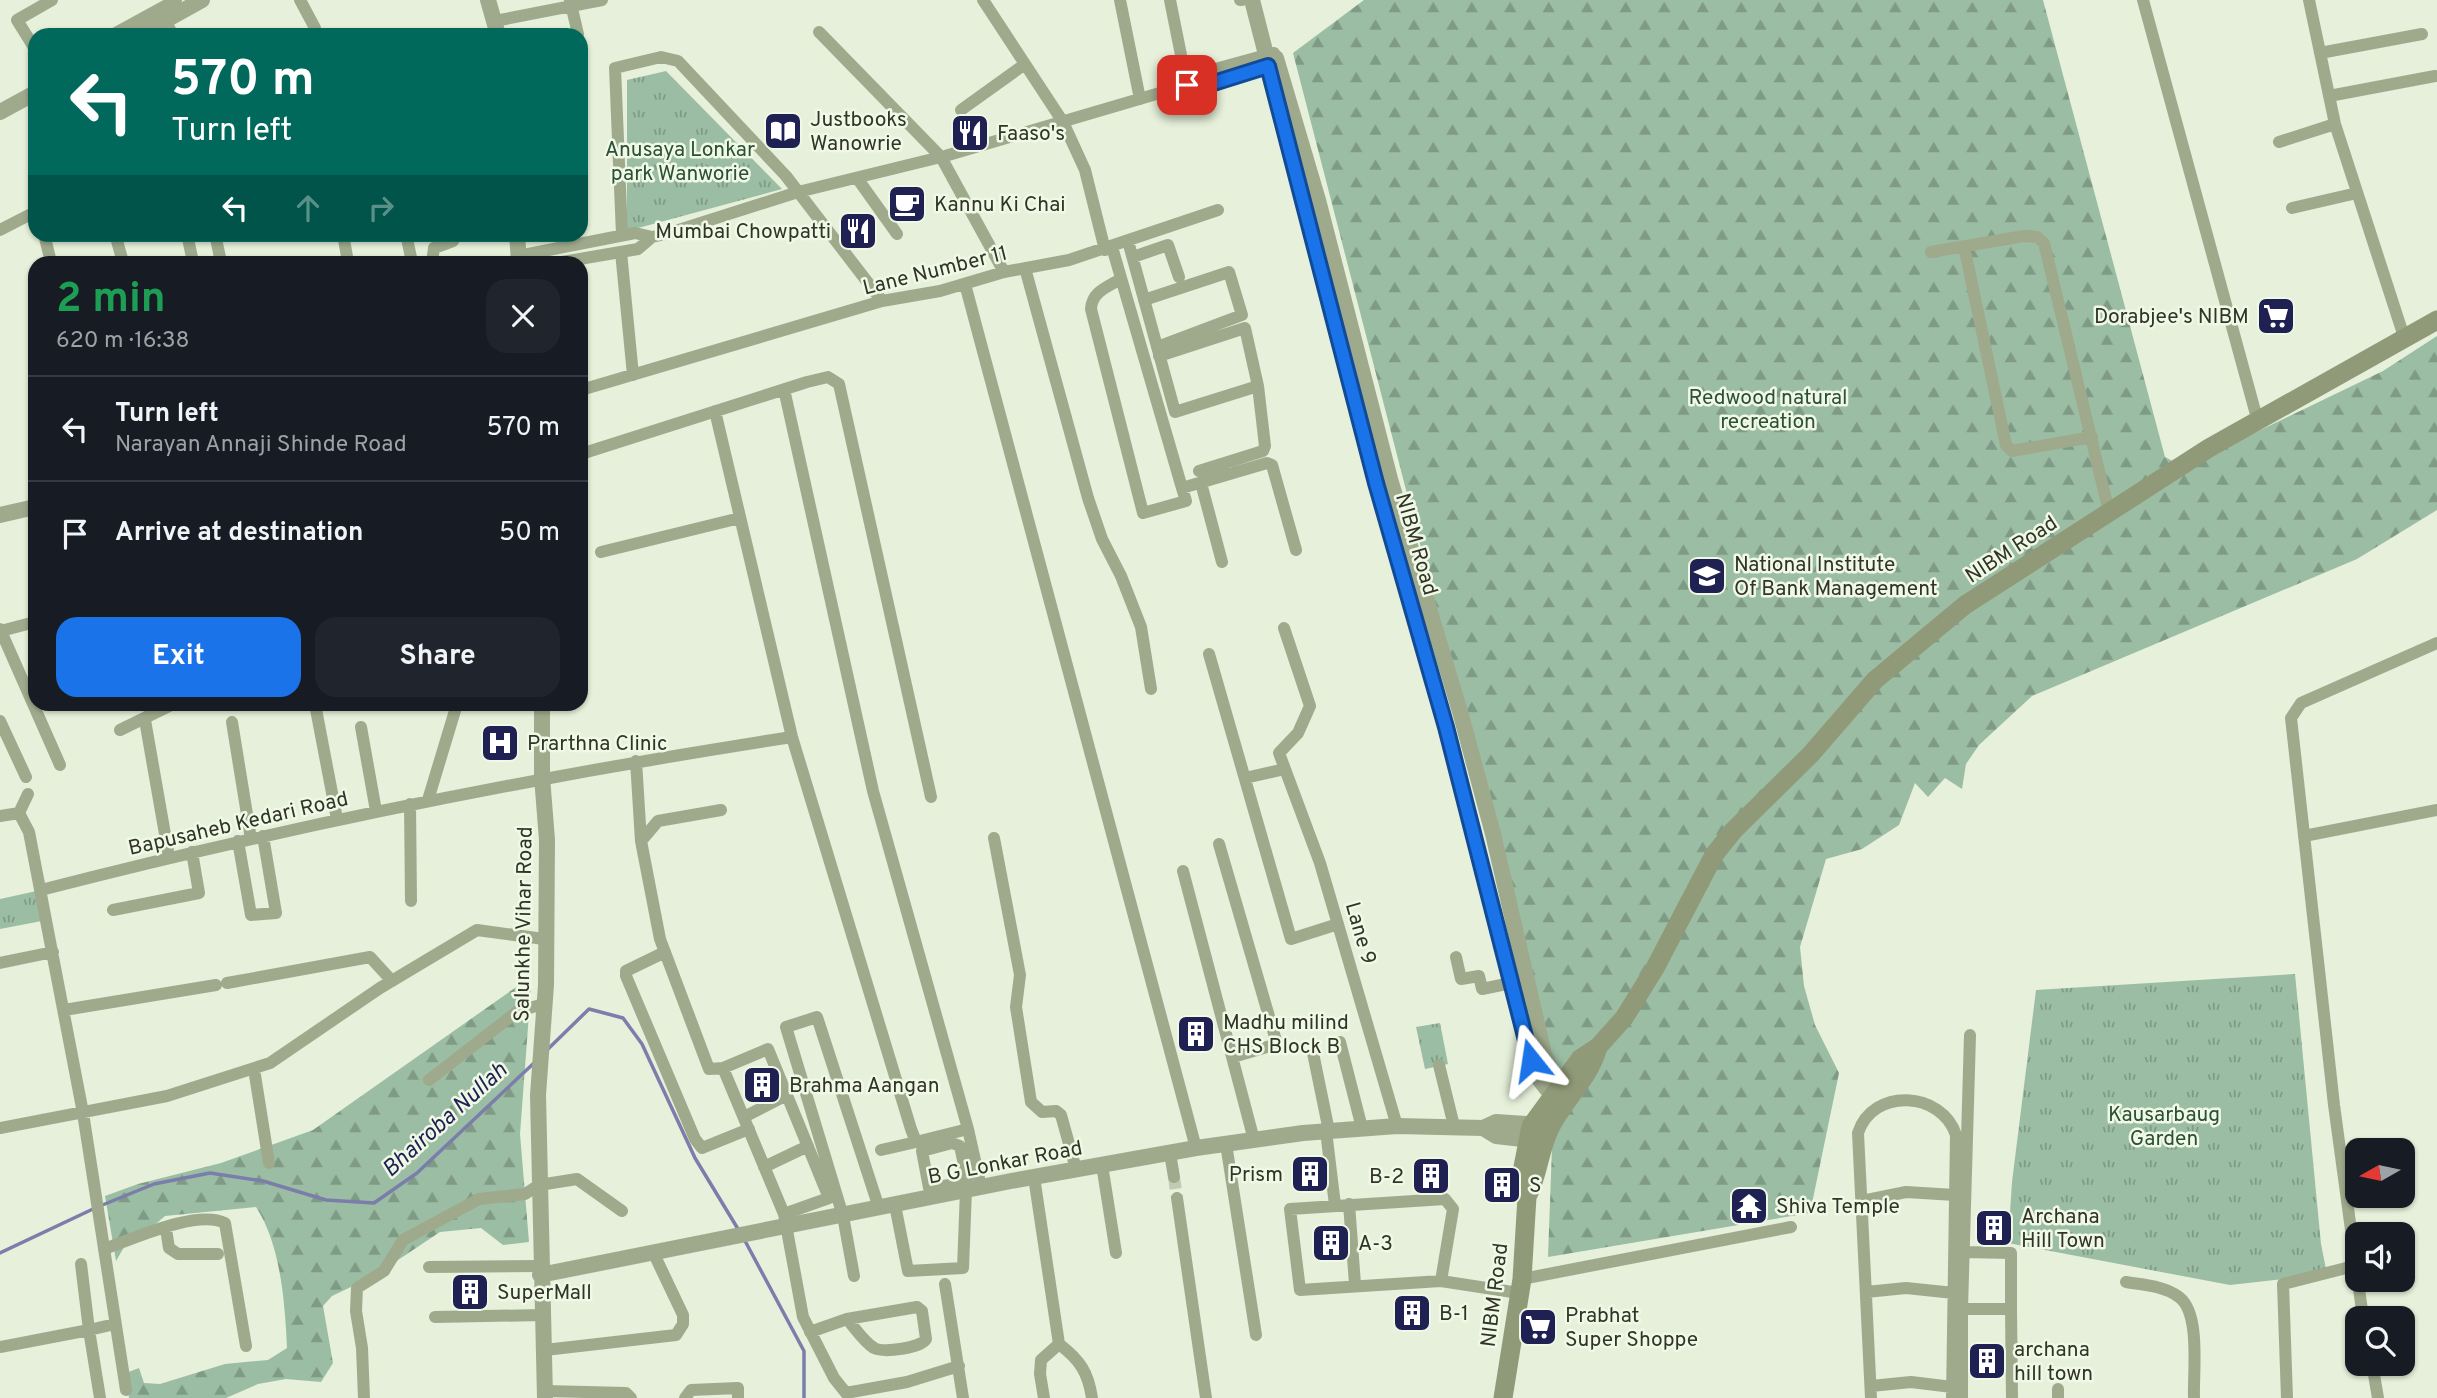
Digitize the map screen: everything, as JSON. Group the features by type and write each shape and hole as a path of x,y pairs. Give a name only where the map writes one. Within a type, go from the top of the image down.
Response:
{"main road":[{"name":"NIBM Road","path":"1503,1398 1520,1286 1527,1197 1536,1180 1539,1133 1562,1096 1593,1067 1598,1047 1624,1018 1655,968 1714,855 1750,812 1811,754 1875,680 1965,605 2209,448 2437,320"}],"street":[{"path":"28,38 17,20 52,0"},
{"path":"125,28 176,0"},
{"path":"169,28 202,0"},
{"path":"300,0 315,28"},
{"path":"488,0 496,28 571,3 602,0"},
{"path":"983,0 1063,122 1085,170 1108,248 1121,279 1186,501 1143,513 1091,310 1092,300 1097,293 1121,279"},
{"path":"1119,0 1140,99"},
{"path":"1170,0 1187,85"},
{"name":"NIBM Road","path":"1252,0 1318,200 1390,479 1461,715 1493,834 1538,1057"},
{"name":"NIBM Road","path":"1262,0 1271,59 1511,983 1538,1057 1562,1096"},
{"path":"2143,0 2258,422"},
{"path":"2309,0 2335,124 2405,340"},
{"path":"571,3 577,28"},
{"path":"819,32 941,157 1004,272"},
{"path":"2320,53 2422,34"},
{"path":"622,235 615,68 662,57 678,61 753,138 882,301"},
{"path":"588,258 638,248 652,237 798,192 941,157 1187,85 1201,87 1271,59"},
{"path":"961,110 1025,64"},
{"path":"2329,96 2435,76"},
{"path":"0,111 28,97"},
{"path":"2278,142 2335,124"},
{"path":"858,177 897,234"},
{"path":"2292,208 2357,192"},
{"name":"Lane Number 11","path":"588,388 882,301 965,284 1004,272 1108,248 1218,210"},
{"path":"0,230 28,216"},
{"path":"532,256 622,235 635,233 652,237"},
{"path":"1931,252 2024,236 2037,237 2045,243 2109,512"},
{"path":"1128,241 1175,412 1258,386"},
{"path":"433,256 434,247 450,242"},
{"path":"1133,257 1168,245 1179,278"},
{"path":"1964,246 2006,445 2012,451 2092,437"},
{"path":"621,252 633,375"},
{"path":"1025,268 1088,498 1102,539 1121,576 1141,627 1151,689"},
{"path":"1144,300 1228,272 1242,315 1158,352"},
{"path":"965,284 1196,1148"},
{"path":"1158,352 1245,328 1258,386 1265,446 1263,451 1200,477 1182,488"},
{"path":"588,452 828,377 839,384 931,797"},
{"path":"784,389 873,791 968,1129 962,1189 963,1268 908,1271 817,1017 786,1027 843,1216 855,1276"},
{"path":"715,411 792,737 916,1142"},
{"path":"1200,477 1267,463 1272,465 1296,550"},
{"path":"1200,477 1222,562"},
{"path":"0,515 28,509"},
{"path":"601,552 740,518"},
{"path":"28,624 0,630 28,693"},
{"name":"Lane 9","path":"1284,628 1310,706 1297,733 1279,753 1320,863 1397,1126"},
{"path":"2349,1222 2291,718 2301,703 2437,643"},
{"path":"1209,654 1291,939 1338,924"},
{"path":"36,711 60,765"},
{"path":"120,730 160,711"},
{"path":"316,711 337,819"},
{"path":"428,800 455,711"},
{"name":"Salunkhe Vihar Road","path":"542,711 542,777 547,840 544,1004 538,1095 545,1395"},
{"path":"145,720 169,857"},
{"path":"0,722 26,777"},
{"path":"232,722 251,839 251,915 276,913 251,839"},
{"path":"362,727 376,811"},
{"name":"Bapusaheb Kedari Road","path":"41,890 169,857 428,800 542,777 792,737"},
{"path":"636,761 646,879 666,952 709,1069 723,1068 767,1048 829,1199 785,1221"},
{"path":"1245,778 1285,769"},
{"path":"19,813 28,794"},
{"path":"410,804 411,901"},
{"path":"641,841 658,821 721,810"},
{"path":"2304,836 2437,810"},
{"path":"0,816 19,813"},
{"path":"19,813 29,832 64,1010 83,1113 126,1390"},
{"path":"994,838 1020,975 1016,1007 1031,1102 1042,1112 1056,1111 1061,1115 1076,1169"},
{"path":"1219,844 1277,1044 1233,1058"},
{"path":"113,909 199,893 192,852"},
{"path":"1183,871 1254,1140"},
{"path":"0,1128 167,1096 270,1063 391,981 477,930 544,939"},
{"path":"0,963 53,952"},
{"path":"666,952 626,971 626,976 695,1139 702,1148 747,1123 787,1095"},
{"path":"64,1010 370,957 391,981"},
{"path":"1456,957 1461,979 1479,976 1482,989 1511,983"},
{"path":"429,1080 519,1011 544,1004"},
{"path":"1962,1398 1970,1035"},
{"path":"1340,1042 1362,1128"},
{"path":"1313,1053 1327,1131 1335,1205"},
{"path":"1439,1065 1454,1126"},
{"path":"723,1068 785,1221 803,1317 849,1396 959,1366"},
{"path":"254,1069 269,1163"},
{"path":"1910,1100 1932,1105 1951,1120 1956,1136 1952,1392 1911,1382 1871,1392 1862,1201 1858,1133 1862,1123 1884,1104 1910,1100"},
{"name":"B G Lonkar Road","path":"540,1270 654,1254 750,1235 785,1221 843,1216 962,1189 1254,1140 1397,1126 1483,1128 1496,1136 1539,1133"},
{"path":"962,1189 929,1188 921,1155 922,1151 968,1129"},
{"path":"881,1150 916,1142 942,1140 960,1146 967,1178 962,1189"},
{"path":"1226,1144 1256,1335"},
{"path":"764,1167 808,1146"},
{"path":"1170,1153 1174,1177"},
{"path":"1102,1165 1116,1253"},
{"path":"1034,1177 1059,1344 1074,1355 1087,1373 1091,1398"},
{"path":"364,1398 362,1348 356,1311 358,1288 384,1271 402,1240 479,1199 525,1194 539,1185 577,1179 622,1211"},
{"path":"1862,1201 1906,1192 1955,1195"},
{"path":"1177,1199 1206,1398"},
{"path":"1441,1281 1453,1209 1445,1199 1290,1209 1300,1290 1355,1284 1441,1281 1520,1286 1791,1227"},
{"path":"1349,1204 1355,1284"},
{"path":"103,1249 210,1217 225,1223 246,1346"},
{"path":"166,1229 169,1248 178,1254 218,1254"},
{"path":"1964,1252 2011,1253 2012,1398"},
{"path":"545,1350 676,1335 683,1324 683,1315 654,1254"},
{"path":"81,1264 100,1398"},
{"path":"429,1267 540,1270"},
{"path":"2287,1398 2283,1284 2345,1268"},
{"path":"2126,1282 2160,1287 2181,1298 2193,1318 2194,1398"},
{"path":"945,1284 963,1398"},
{"path":"1867,1292 1906,1288 1954,1293"},
{"path":"810,1332 847,1319 917,1307 922,1311 926,1339 919,1345 878,1349 869,1344 847,1319"},
{"path":"1962,1309 2011,1309"},
{"path":"435,1317 543,1315"},
{"path":"0,1347 115,1324"},
{"path":"1044,1398 1041,1360 1059,1344"},
{"path":"2374,1376 2378,1398"},
{"path":"685,1398 691,1390 738,1388 738,1398"},
{"path":"545,1395 626,1393 631,1398"}],"green space":[{"name":"Redwood natural recreation","path":"1364,0 2043,0 2165,457 2184,467 2383,371 2437,336 2437,510 2357,559 2032,696 1979,745 1966,764 1962,789 1945,778 1928,797 1915,783 1899,825 1862,849 1826,859 1800,947 1804,986 1815,1025 1839,1073 1810,1213 1548,1257 1555,1066 1293,53"},
{"name":"Anusaya Lonkar park Wanworie","path":"666,71 782,189 627,231 627,80"},
{"path":"41,890 47,920 0,929 0,899"},
{"name":"Kausarbaug Garden","path":"2295,974 2321,1244 2327,1274 2230,1285 2008,1243 2012,1182 2036,990"},
{"path":"522,983 531,987 520,1134 529,1242 503,1245 481,1228 440,1232 374,1276 332,1296 323,1306 333,1363 321,1382 286,1379 258,1384 226,1398 129,1398 126,1373 139,1368 144,1383 160,1384 225,1364 268,1360 287,1348 283,1294 271,1239 256,1207 165,1216 138,1239 127,1242 116,1261 105,1196 138,1184 221,1163 313,1130"},
{"path":"1440,1023 1448,1064 1425,1069 1416,1027"}],"waterway":[{"path":"547,1050 589,1009 623,1018 642,1044 695,1158 738,1229"},
{"name":"Bhairoba Nullah","path":"100,1206 154,1184 210,1173 263,1181 326,1200 374,1203 417,1173 534,1063"},
{"name":"Bhairoba Nullah","path":"0,1253 93,1209"},
{"path":"744,1239 804,1351 804,1398"}],"tunnel":[{"path":"1174,1177 1177,1198"}],"place":[{"name":"Justbooks Wanowrie","path":"783,131"},
{"name":"Faaso's","path":"970,133"},
{"name":"Kannu Ki Chai","path":"907,204"},
{"name":"Mumbai Chowpatti","path":"858,231"},
{"name":"Dorabjee's NIBM","path":"2276,316"},
{"name":"National Institute Of Bank Management","path":"1707,576"},
{"name":"Prarthna Clinic","path":"500,743"},
{"name":"Madhu milind CHS Block B","path":"1196,1034"},
{"name":"Brahma Aangan","path":"762,1085"},
{"name":"Prism","path":"1310,1174"},
{"name":"B-2","path":"1431,1176"},
{"name":"S","path":"1502,1185"},
{"name":"Shiva Temple","path":"1749,1206"},
{"name":"Archana Hill Town","path":"1994,1228"},
{"name":"A-3","path":"1331,1243"},
{"name":"SuperMall","path":"470,1292"},
{"name":"B-1","path":"1412,1313"},
{"name":"Prabhat Super Shoppe","path":"1538,1327"},
{"name":"archana hill town","path":"1987,1361"}],"route":[{"path":"1187,85 1201,87 1268,66 1376,483 1446,727 1531,1060"}]}
